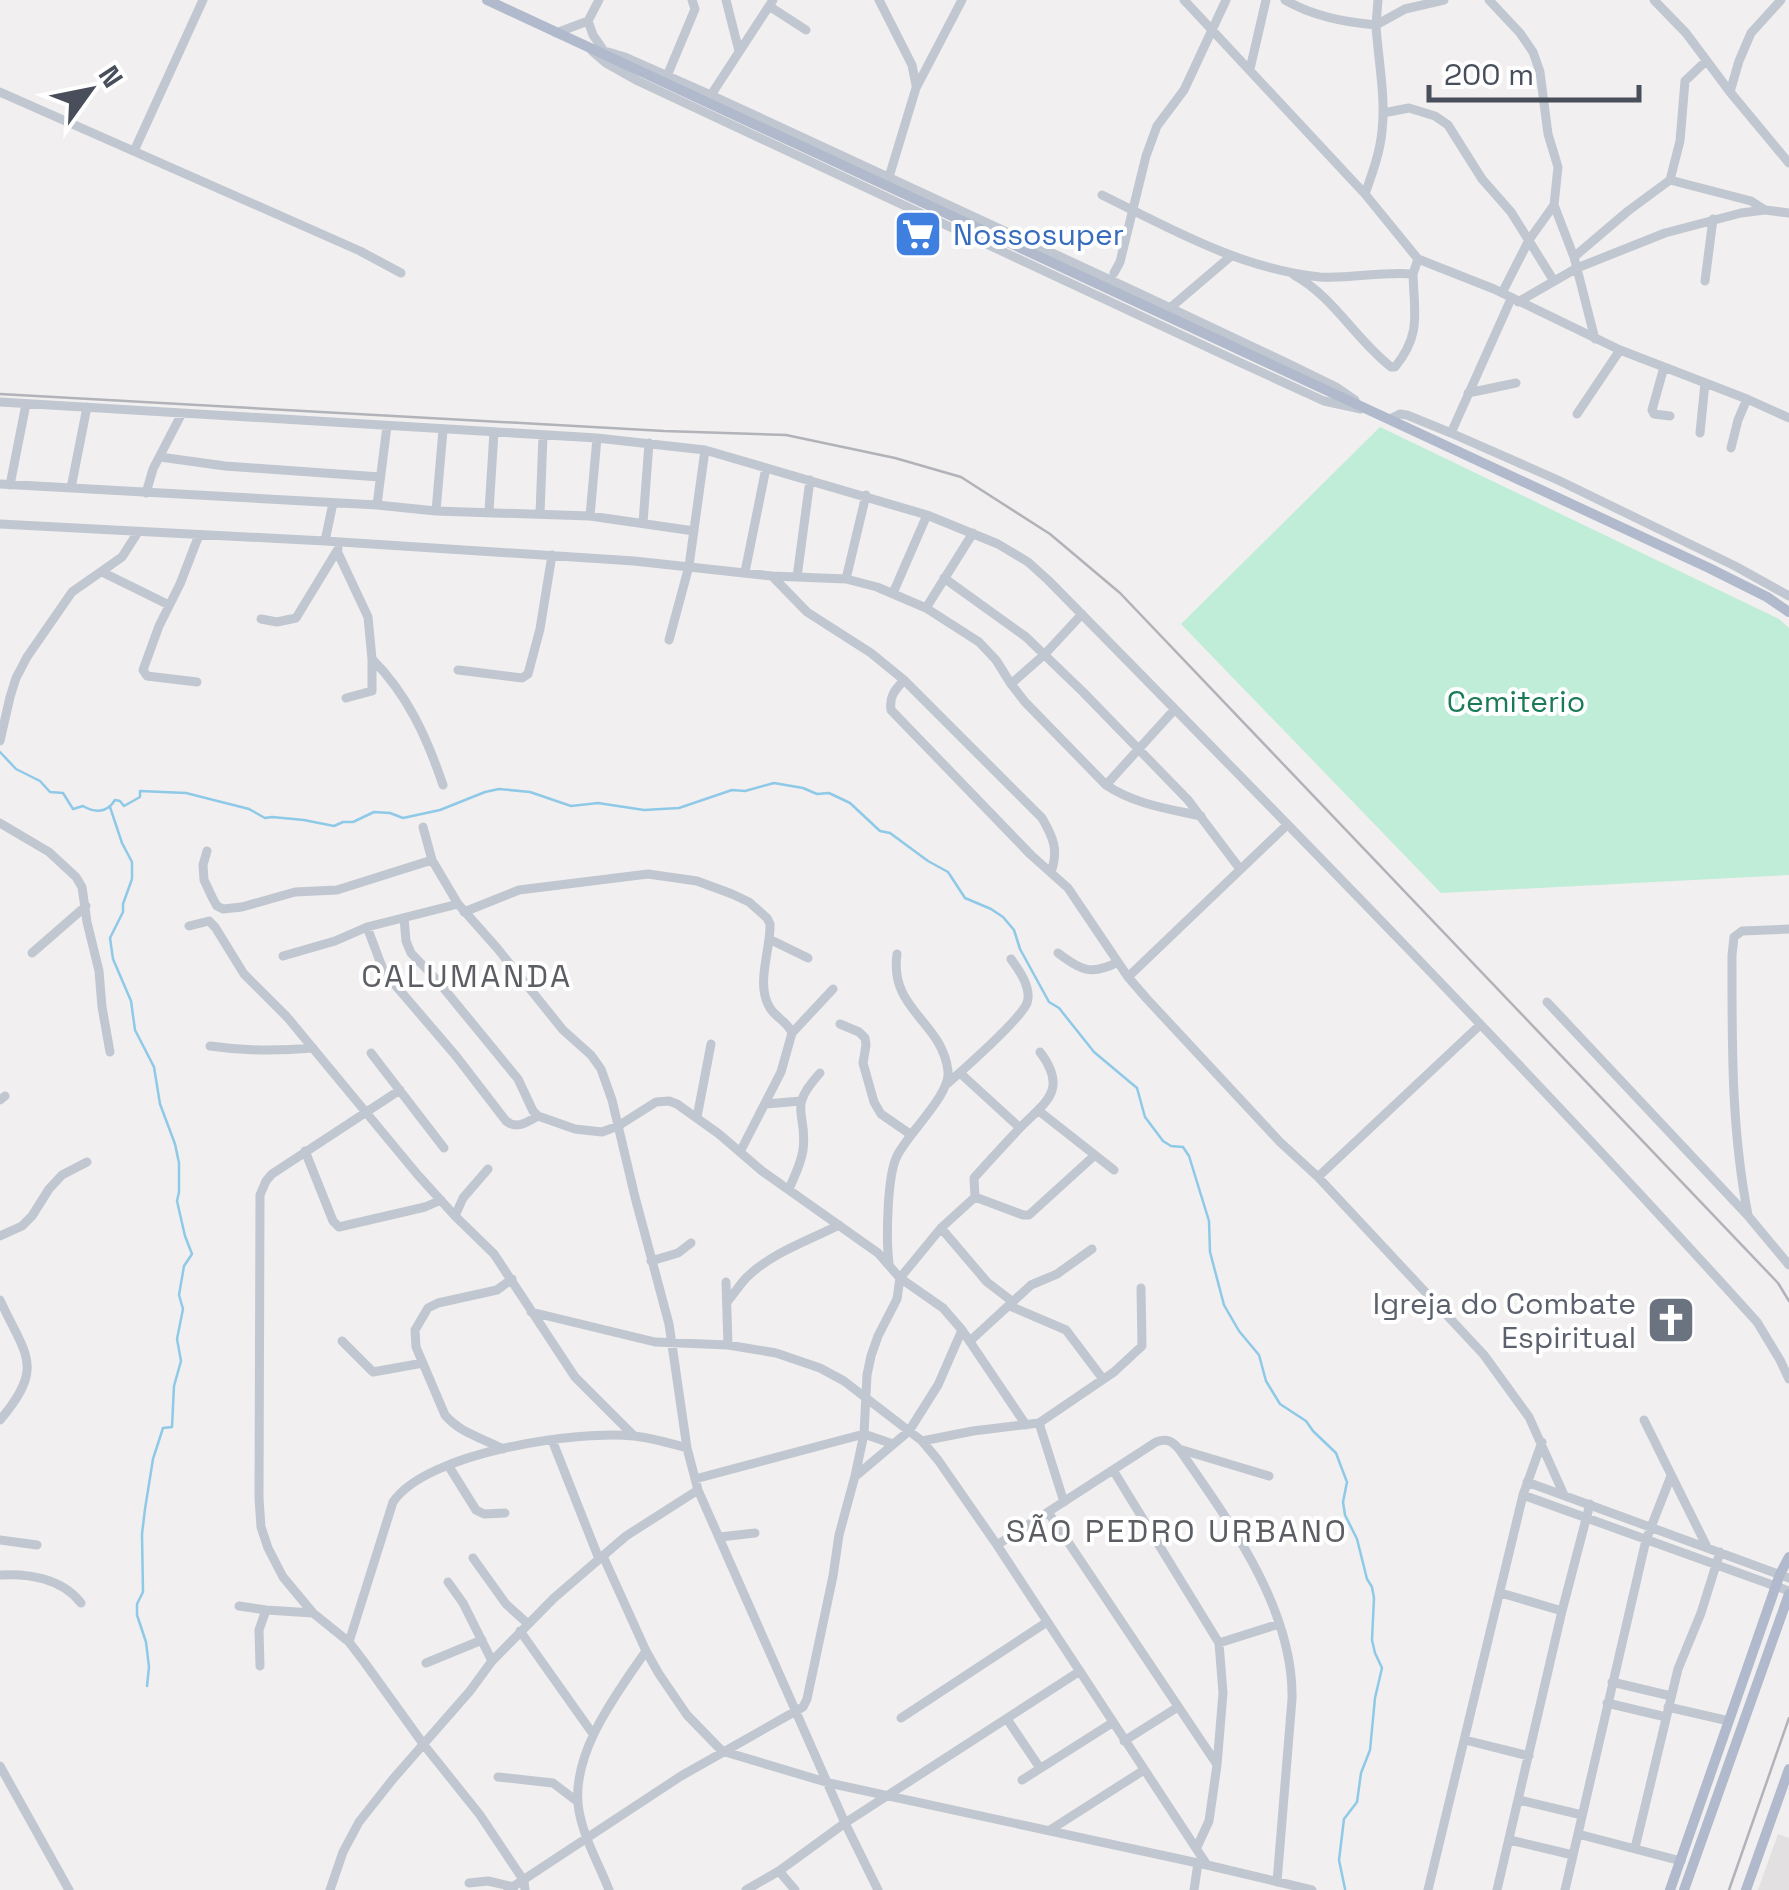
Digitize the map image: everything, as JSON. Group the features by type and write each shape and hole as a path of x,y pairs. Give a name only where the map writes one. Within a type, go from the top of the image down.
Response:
{"main road":[{"path":"487,0 1709,568 1789,612"},
{"path":"1670,1890 1766,1657 1785,1591 1789,1556"},
{"path":"1684,1890 1730,1721 1753,1653 1785,1591"},
{"path":"1753,1653 1766,1657"},
{"path":"1746,1890 1789,1769"}],"street":[{"path":"134,151 203,0"},
{"path":"556,34 588,21 599,0"},
{"path":"668,76 696,8 692,0"},
{"path":"726,0 739,51"},
{"path":"879,0 912,65 916,88"},
{"path":"889,177 916,88 962,0"},
{"path":"1184,0 1364,194 1418,259 1620,350 1789,418"},
{"path":"1114,273 1157,126 1184,90 1226,0"},
{"path":"1250,69 1266,0"},
{"path":"1285,0 1306,12 1376,25 1405,10 1444,0"},
{"path":"1364,194 1379,152 1383,113 1376,25 1378,0"},
{"path":"1489,0 1520,33 1540,72 1548,134 1558,168 1554,205 1576,263 1596,338"},
{"path":"1654,0 1686,33 1789,163"},
{"path":"711,95 771,3 806,30"},
{"path":"1730,92 1738,61 1752,33 1783,3"},
{"path":"588,21 604,51"},
{"path":"590,50 626,57 889,177 1336,387 1374,412"},
{"path":"1510,298 1554,281 1618,220 1670,180 1680,141 1684,81 1706,61"},
{"path":"0,92 360,251 401,273"},
{"path":"1383,113 1409,108 1425,111 1448,126 1482,179 1512,212 1554,281"},
{"path":"1670,180 1751,201 1765,210"},
{"path":"1102,195 1231,256 1287,271 1321,277 1413,274"},
{"path":"1451,432 1510,298 1529,240 1554,205"},
{"path":"1576,263 1713,219 1765,210 1789,213"},
{"path":"1705,280 1713,219"},
{"path":"1170,308 1231,256"},
{"path":"1287,271 1322,295 1391,367 1399,362 1413,335 1413,274 1418,259"},
{"path":"1578,414 1620,350"},
{"path":"1664,367 1652,410 1654,414 1670,416"},
{"path":"1700,433 1704,382"},
{"path":"1468,393 1516,384"},
{"path":"1730,448 1747,399"},
{"path":"0,402 596,438 705,450 927,515 998,544 1028,562 1082,614 1480,1025 1757,1322 1789,1379"},
{"path":"26,404 5,484 377,504 436,511 590,516 694,532"},
{"path":"71,488 88,407"},
{"path":"146,493 181,415"},
{"path":"1390,420 1407,415 1451,432 1719,558 1789,596"},
{"path":"377,504 388,426"},
{"path":"436,511 444,430"},
{"path":"489,512 494,432"},
{"path":"540,514 544,435"},
{"path":"590,516 596,438"},
{"path":"643,523 649,443"},
{"path":"669,640 689,566 705,450"},
{"path":"160,456 224,466 380,477"},
{"path":"745,572 766,468"},
{"path":"797,577 810,480"},
{"path":"846,580 866,496"},
{"path":"326,541 333,503"},
{"path":"893,593 927,515"},
{"path":"0,524 326,541 339,546 552,556 846,580 893,593 926,608 979,642 1010,684 1106,785 1152,805 1201,816"},
{"path":"0,741 16,678 66,598 122,556 138,532"},
{"path":"926,608 974,533"},
{"path":"197,682 144,674 143,670 199,535"},
{"path":"261,619 277,622 296,618 339,546"},
{"path":"339,546 368,618 372,659 372,691 346,698"},
{"path":"458,670 522,678 528,674 552,556"},
{"path":"102,572 169,605"},
{"path":"772,576 807,612 871,653 904,680 1042,818 1056,850 1051,872"},
{"path":"944,578 1045,654 1201,816 1240,869"},
{"path":"1010,684 1082,614"},
{"path":"372,659 411,708 443,785"},
{"path":"904,680 893,692 892,710 1031,855 1068,888 1128,977 1484,1356 1529,1417 1564,1495"},
{"path":"1106,785 1175,709"},
{"path":"0,824 49,852 82,887 110,1052"},
{"path":"1128,977 1287,825"},
{"path":"423,827 432,860 461,908 563,1030 601,1069 669,1324 696,1485 878,1890"},
{"path":"207,851 204,880 217,906 223,909 295,892 337,890 432,860"},
{"path":"283,956 367,927 461,908 518,890 648,874 670,876 697,881 749,902 768,918 764,966 768,1007 792,1033"},
{"path":"32,952 86,906"},
{"path":"211,923 223,909"},
{"path":"404,918 411,953 518,1079 538,1116 602,1132 663,1100 698,1117 788,1189 878,1252 900,1278 943,1308 1026,1425"},
{"path":"189,926 202,921 211,923 244,974 288,1018 455,1216 494,1254 576,1376 634,1436"},
{"path":"367,927 384,972 506,1121 519,1126 538,1116"},
{"path":"1749,1217 1734,1107 1734,937 1742,931 1789,929"},
{"path":"769,939 808,958"},
{"path":"1058,953 1078,968 1107,968 1118,962"},
{"path":"897,954 900,990 943,1052 948,1084"},
{"path":"890,1266 890,1176 896,1158 948,1084 1027,1002 1025,982 1010,959"},
{"path":"740,1152 780,1072 792,1033 833,989"},
{"path":"1548,1002 1789,1265"},
{"path":"840,1024 864,1038 863,1063 881,1114 910,1134"},
{"path":"1318,1178 1480,1025"},
{"path":"698,1117 711,1044"},
{"path":"210,1046 313,1048"},
{"path":"975,1197 974,1178 1050,1097 1054,1082 1040,1052"},
{"path":"371,1053 444,1148"},
{"path":"788,1189 803,1148 801,1101 820,1073"},
{"path":"960,1073 1020,1128"},
{"path":"400,1090 272,1174 260,1194 261,1526 283,1577 313,1613 348,1642 480,1815 524,1886"},
{"path":"766,1104 801,1101"},
{"path":"1040,1111 1114,1170"},
{"path":"304,1151 339,1227 441,1200"},
{"path":"975,1197 1029,1215 1095,1155"},
{"path":"0,1236 22,1226 49,1188 86,1162"},
{"path":"455,1216 463,1198 488,1169"},
{"path":"469,1883 488,1881 511,1888 524,1886 586,1836 722,1751 798,1712 807,1699 839,1535 864,1434 871,1356 896,1300 900,1278 941,1228 975,1197"},
{"path":"727,1302 748,1276 764,1264 838,1225"},
{"path":"941,1228 986,1282 1012,1304 1066,1330 1103,1379"},
{"path":"651,1260 678,1254 691,1242"},
{"path":"970,1341 1031,1285 1057,1274 1092,1249"},
{"path":"503,1450 452,1424 439,1404 414,1336 428,1308 497,1290 512,1280"},
{"path":"726,1282 728,1345"},
{"path":"922,1441 1039,1423 1103,1379 1142,1346 1142,1288"},
{"path":"0,1300 24,1345 27,1366 19,1398 0,1420"},
{"path":"531,1312 654,1342 728,1345 776,1353 820,1368 865,1396 922,1441 997,1545 1198,1847 1203,1864 1194,1890"},
{"path":"855,1476 909,1431 938,1386 962,1330"},
{"path":"342,1341 373,1372 422,1363"},
{"path":"1644,1420 1707,1547"},
{"path":"1039,1423 1064,1502"},
{"path":"330,1890 343,1852 360,1822 393,1779 524,1627 626,1536 696,1485 864,1434 893,1444"},
{"path":"348,1642 393,1502 405,1489 448,1465 576,1436 634,1436 687,1448"},
{"path":"997,1545 1164,1439 1172,1441 1222,1511 1251,1562 1290,1657 1293,1688 1277,1882"},
{"path":"552,1440 601,1557 646,1650 686,1715 722,1751 829,1783 1312,1890"},
{"path":"1428,1890 1523,1495 1542,1442"},
{"path":"1179,1450 1269,1476"},
{"path":"448,1465 476,1510 505,1514"},
{"path":"1114,1470 1219,1642 1223,1692 1217,1765 1209,1821 1198,1847"},
{"path":"1565,1890 1646,1540 1671,1476"},
{"path":"1527,1482 1785,1576"},
{"path":"1523,1495 1785,1591"},
{"path":"1497,1890 1590,1504"},
{"path":"1048,1512 1217,1765"},
{"path":"720,1537 755,1533"},
{"path":"0,1540 37,1545"},
{"path":"1635,1848 1668,1707 1720,1552"},
{"path":"473,1558 524,1627 593,1734"},
{"path":"0,1575 43,1578 74,1594 81,1603"},
{"path":"448,1582 492,1661"},
{"path":"1501,1593 1562,1611"},
{"path":"239,1606 313,1613"},
{"path":"260,1666 259,1630 266,1610"},
{"path":"900,1718 1048,1622"},
{"path":"1219,1642 1279,1624"},
{"path":"426,1663 482,1640"},
{"path":"609,1890 586,1836 578,1802 585,1755 616,1694 646,1650"},
{"path":"749,1890 1080,1672"},
{"path":"1612,1682 1668,1707"},
{"path":"1608,1703 1668,1707 1730,1721"},
{"path":"1124,1741 1178,1707"},
{"path":"1007,1718 1040,1768"},
{"path":"1022,1780 1112,1722"},
{"path":"1465,1740 1528,1756"},
{"path":"0,1766 68,1890"},
{"path":"1050,1830 1144,1770"},
{"path":"498,1777 553,1782 578,1802"},
{"path":"1519,1800 1582,1815"},
{"path":"1578,1834 1681,1860"},
{"path":"1510,1840 1573,1855"},
{"path":"779,1871 795,1890"}],"shaded area":[{"path":"1778,1834 1789,1838 1789,1890 1758,1890"}],"green space":[{"name":"Cemiterio","path":"1380,427 1779,619 1789,628 1789,875 1441,893 1181,624"}],"waterway":[{"path":"0,752 16,769 40,781 50,792 63,793 73,809 83,806 100,810 115,800 124,806 140,797 140,791 186,793 249,809 265,818 334,826 374,812 403,818 440,810 499,789 530,792 571,806 598,803 644,810 679,808 732,790 745,791 774,783 817,794 829,793 850,803 880,831 890,833 948,872 965,898 1003,917 1014,930 1049,1002 1059,1008 1094,1052 1137,1088 1145,1117 1163,1141 1183,1147 1189,1156 1209,1221 1210,1252 1224,1305 1259,1355 1266,1381 1280,1404 1306,1421 1336,1453 1347,1482 1345,1515 1372,1587 1372,1640 1382,1668 1370,1750 1361,1773 1357,1802 1344,1819 1339,1860 1345,1889"},
{"path":"110,807 132,862 132,879 123,912 110,938 113,959 131,1001 135,1030 154,1067 160,1104 175,1144 179,1163 177,1201 192,1254 184,1266 179,1295 183,1309 177,1339 181,1361 174,1386 172,1427 163,1428 153,1459 142,1534 143,1592 137,1615 146,1642 147,1686"}],"railway":[{"path":"0,394 786,435 895,458 961,477 1050,534 1120,593 1778,1283 1789,1301"},
{"path":"1729,1890 1789,1718"}],"place":[{"name":"Nossosuper","path":"918,234"},
{"name":"Igreja do Combate Espiritual","path":"1671,1320"}],"district":[{"name":"CALUMANDA","path":"467,976"},
{"name":"SÃO PEDRO URBANO","path":"1177,1531"}]}
